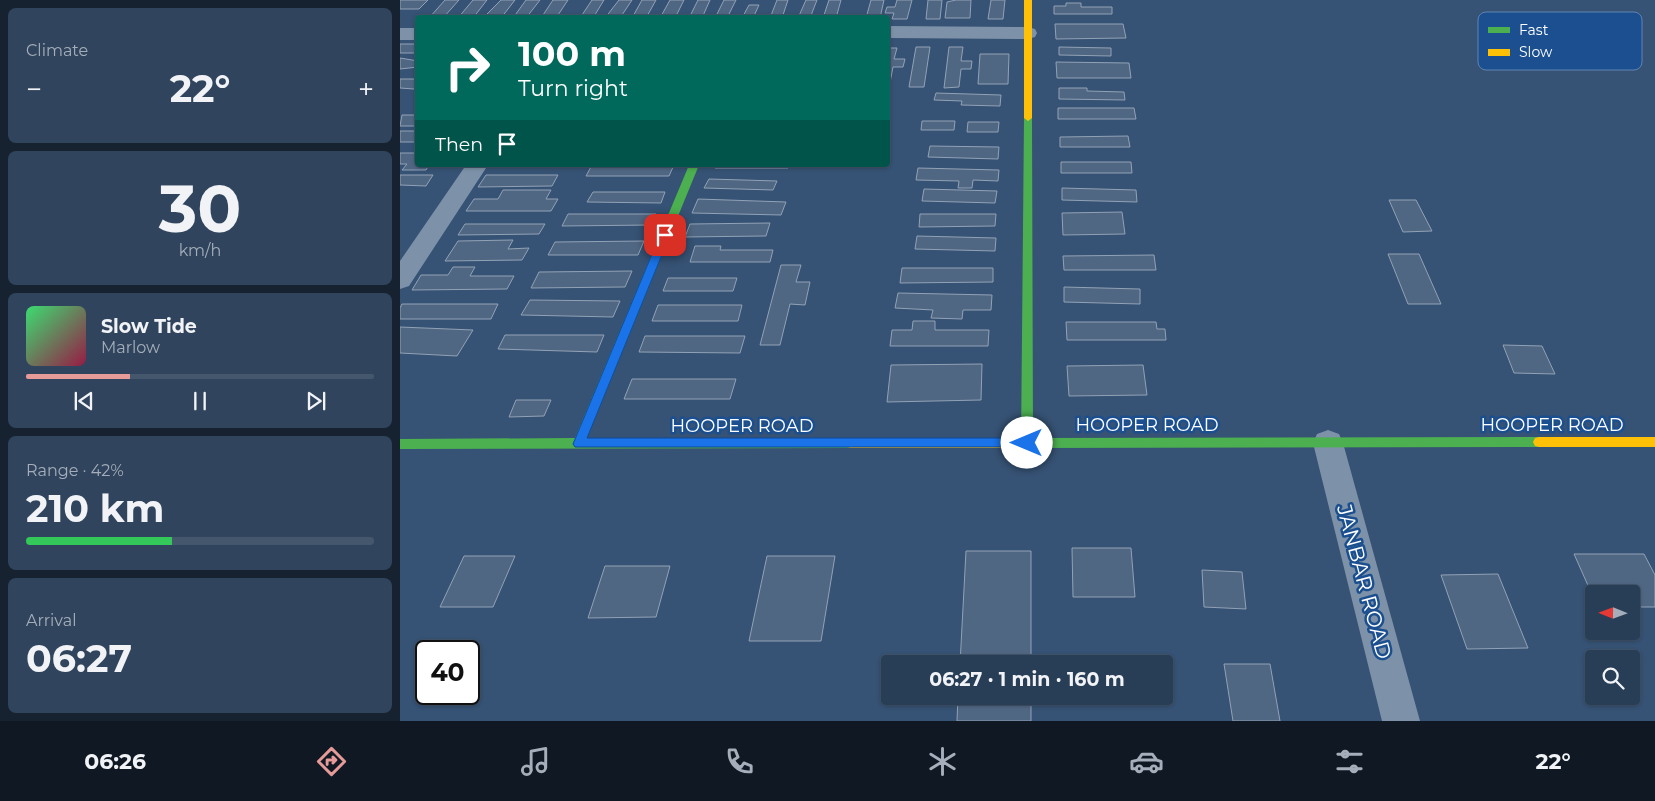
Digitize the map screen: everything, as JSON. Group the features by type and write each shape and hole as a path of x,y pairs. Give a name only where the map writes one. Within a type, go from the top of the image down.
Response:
{"street":[{"path":"1027,443 1028,0"},
{"path":"890,32 1028,33"},
{"path":"400,34 415,34"},
{"path":"400,280 476,167"},
{"path":"579,444 693,167"},
{"name":"HOOPER ROAD","path":"400,444 1655,442"},
{"name":"JANBAR ROAD","path":"1328,443 1401,721"}],"building":[{"path":"400,0 428,0 419,9 400,9"},
{"path":"445,0 459,0 446,15 432,15"},
{"path":"473,0 487,0 475,15 460,15"},
{"path":"501,0 515,0 503,15 486,15"},
{"path":"526,0 540,0 528,15 515,15"},
{"path":"553,0 568,0 558,15 543,15"},
{"path":"592,0 604,0 595,15 582,15"},
{"path":"619,0 632,0 622,15 607,15"},
{"path":"642,0 656,0 648,15 634,15"},
{"path":"670,0 684,0 676,15 662,15"},
{"path":"698,0 710,0 703,15 690,15"},
{"path":"724,0 736,0 728,15 716,15"},
{"path":"777,0 788,0 783,15 771,15"},
{"path":"806,0 817,0 811,15 799,15"},
{"path":"829,0 841,0 837,15 824,15"},
{"path":"871,0 884,0 881,15 867,15"},
{"path":"897,0 912,0 907,19 892,19 894,13 885,13 887,7 895,7"},
{"path":"928,0 942,0 940,19 926,19"},
{"path":"971,0 970,18 945,18 947,2"},
{"path":"991,0 1005,0 1003,19 988,19"},
{"path":"1066,3 1081,3 1081,7 1112,7 1112,14 1054,14 1054,6 1066,6"},
{"path":"749,5 759,5 754,15 744,15"},
{"path":"1055,24 1123,24 1126,38 1056,39"},
{"path":"400,44 415,44 415,53 400,53"},
{"path":"916,47 930,47 924,87 909,87"},
{"path":"949,47 963,47 961,61 972,61 971,69 961,69 959,87 944,88"},
{"path":"1059,47 1111,48 1111,56 1059,55"},
{"path":"890,48 897,48 894,59 905,59 903,67 893,67 890,83"},
{"path":"980,54 1009,54 1008,84 978,84"},
{"path":"400,58 415,60 415,67 400,69"},
{"path":"1056,62 1129,63 1131,78 1057,78"},
{"path":"400,79 415,79 414,89 400,88"},
{"path":"1059,88 1087,88 1087,91 1124,92 1125,100 1059,99"},
{"path":"936,93 1001,95 1000,106 961,105 962,101 934,100"},
{"path":"1058,108 1134,108 1136,119 1058,119"},
{"path":"402,115 415,115 415,126 400,126"},
{"path":"922,121 955,121 954,130 921,130"},
{"path":"968,122 999,122 998,132 967,132"},
{"path":"400,131 415,131 415,142 400,142"},
{"path":"1128,136 1130,147 1060,147 1060,137"},
{"path":"930,146 999,147 998,159 928,157"},
{"path":"400,153 415,153 415,167 428,167 426,170 402,170 407,164 400,164"},
{"path":"1061,162 1131,162 1132,173 1061,173"},
{"path":"591,167 673,167 669,176 586,176"},
{"path":"715,167 788,167 788,168"},
{"path":"918,168 999,170 998,181 973,180 972,188 958,188 959,181 916,180"},
{"path":"400,175 433,175 426,186 400,185"},
{"path":"486,175 558,175 552,186 478,187"},
{"path":"709,179 777,181 773,190 704,188"},
{"path":"1062,188 1136,190 1137,202 1062,200"},
{"path":"924,189 997,191 995,203 922,201"},
{"path":"503,190 551,190 546,199 558,199 551,211 466,211 474,199 498,199"},
{"path":"593,192 665,192 661,203 587,202"},
{"path":"698,199 786,202 781,215 692,213"},
{"path":"1389,200 1416,200 1432,231 1403,232"},
{"path":"1122,212 1125,234 1063,235 1062,213"},
{"path":"568,214 656,214 651,225 562,226"},
{"path":"920,214 996,214 995,226 919,227"},
{"path":"770,223 766,236 685,237 690,224"},
{"path":"465,224 545,224 539,234 458,235"},
{"path":"917,236 996,238 995,251 915,249"},
{"path":"513,240 508,249 529,248 522,260 445,261 458,241"},
{"path":"644,241 638,255 548,255 555,242"},
{"path":"695,246 721,246 720,250 773,250 770,262 690,262"},
{"path":"1388,254 1419,254 1441,304 1408,304"},
{"path":"1154,255 1156,270 1064,270 1063,256"},
{"path":"781,265 801,265 796,282 810,282 805,305 790,304 780,345 760,345"},
{"path":"453,267 475,267 470,276 514,276 507,289 412,290 421,275 448,275"},
{"path":"902,268 993,268 993,282 900,283"},
{"path":"632,271 625,287 531,288 539,272"},
{"path":"668,278 737,278 733,291 663,291"},
{"path":"1064,287 1140,289 1140,304 1064,302"},
{"path":"898,293 992,295 991,310 963,310 962,319 931,318 933,310 895,308"},
{"path":"530,300 620,301 613,317 521,315"},
{"path":"402,304 498,304 491,319 400,319"},
{"path":"658,305 742,305 738,321 652,321"},
{"path":"913,321 935,321 935,330 989,330 988,346 890,346 892,330 912,330"},
{"path":"1066,322 1156,322 1157,329 1165,329 1166,340 1067,340"},
{"path":"400,327 473,330 457,356 400,353"},
{"path":"505,335 604,335 597,352 498,349"},
{"path":"645,336 745,336 740,353 639,352"},
{"path":"1503,345 1542,346 1555,374 1514,373"},
{"path":"982,364 981,400 887,402 891,365"},
{"path":"1143,365 1147,395 1069,396 1067,366"},
{"path":"632,379 736,379 730,399 624,399"},
{"path":"516,400 551,400 544,416 509,417"},
{"path":"1072,548 1131,548 1135,597 1073,597"},
{"path":"966,551 1031,551 1031,655 960,655"},
{"path":"1574,554 1644,554 1655,575 1655,607 1640,607 1640,585 1588,585"},
{"path":"464,556 515,556 493,607 440,607"},
{"path":"767,556 835,556 821,641 749,641"},
{"path":"605,566 670,566 656,617 588,618"},
{"path":"1202,570 1242,572 1246,609 1204,607"},
{"path":"1498,574 1528,648 1467,649 1441,575"},
{"path":"1224,664 1270,664 1280,721 1233,721"},
{"path":"958,705 1031,705 1031,721 957,721"}],"traffic: fast":[{"path":"1027,443 1028,118"},
{"path":"579,444 693,167"},
{"path":"1030,443 1539,442"},
{"path":"400,444 851,443"}],"traffic: slow":[{"path":"1028,0 1028,118"},
{"path":"1539,442 1655,442"},
{"path":"851,443 1030,443"}],"route":[{"path":"665,235 579,444 1027,443"}]}
